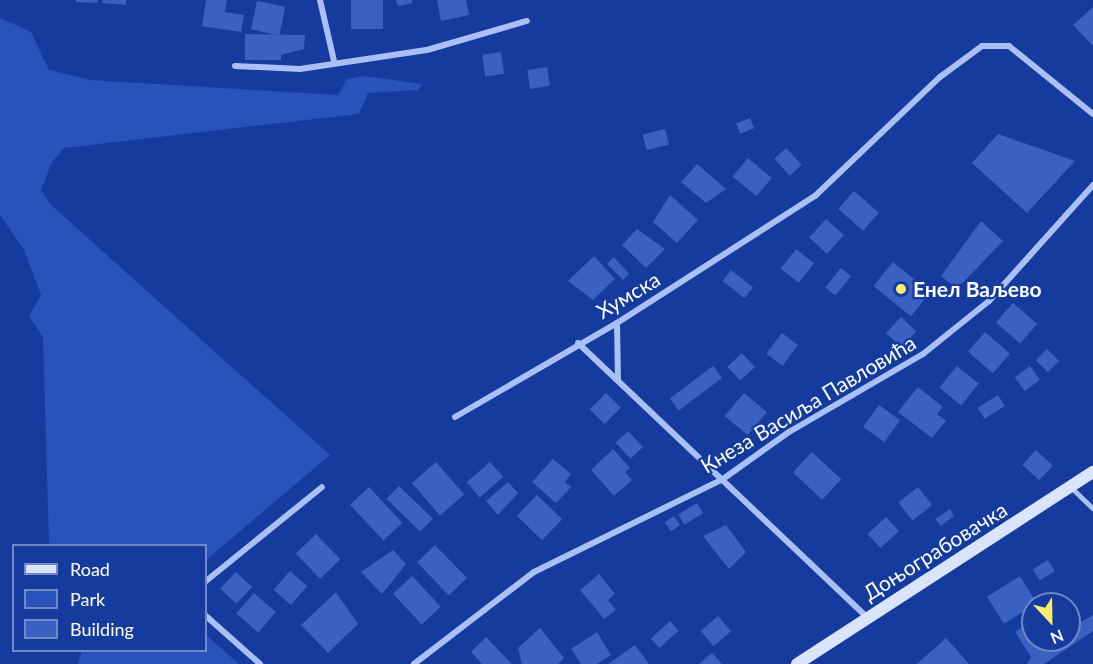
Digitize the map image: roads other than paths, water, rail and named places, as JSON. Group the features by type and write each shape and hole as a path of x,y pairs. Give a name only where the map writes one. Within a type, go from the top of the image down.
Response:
{"street":[{"path":"320,0 334,61"},
{"path":"235,66 290,70 334,61 427,50 527,21"},
{"name":"Хумска","path":"455,417 578,343 616,323 815,196 940,77 989,44 1009,46 1093,114"},
{"name":"Кнеза Васиља Павловића","path":"414,664 534,572 723,479 952,333 988,301 1093,185"},
{"path":"616,323 618,380"},
{"path":"578,343 866,616"},
{"name":"Доњограбовачка","path":"797,664 866,616 1093,472"},
{"path":"207,580 322,487"},
{"path":"207,617 260,664"}],"lane":[{"path":"1071,487 1093,508"}],"place":[{"name":"Енел Ваљево","path":"901,289"}]}
